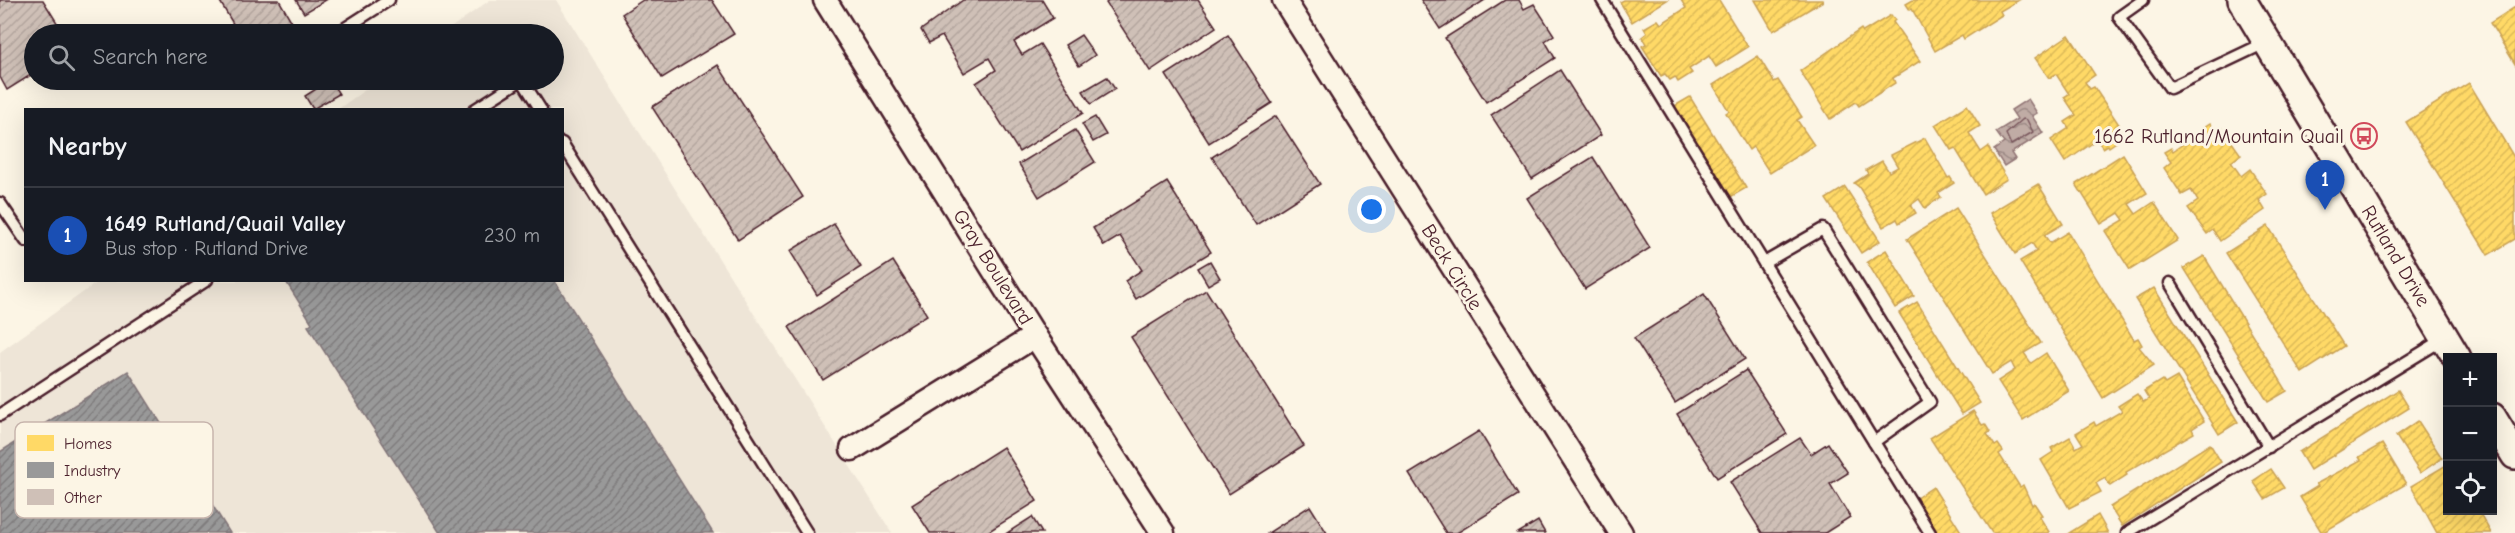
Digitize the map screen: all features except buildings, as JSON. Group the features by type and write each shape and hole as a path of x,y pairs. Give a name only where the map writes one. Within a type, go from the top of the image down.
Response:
{"street":[{"name":"Gray Boulevard","path":"825,0 1035,336 1163,533"},
{"name":"Beck Circle","path":"1284,0 1621,533"},
{"name":"Rutland Drive","path":"2242,0 2451,348"},
{"path":"852,449 1035,336"},
{"path":"2497,424 2515,455"}],"lane":[{"path":"352,24 389,0"},
{"path":"1602,0 1930,533"},
{"path":"2144,0 2119,16 2170,88 2267,42"},
{"path":"477,108 506,90"},
{"path":"528,90 540,108"},
{"path":"564,146 807,533"},
{"path":"0,203 24,237"},
{"path":"1764,263 1823,229 1836,249 1930,402 1874,442"},
{"path":"0,415 204,282"},
{"path":"2170,283 2269,447"},
{"path":"2127,533 2269,447 2451,348"}],"shaded area":[{"path":"490,0 556,0 892,533 0,533 0,352 98,282 564,282 564,108 339,108 365,90 564,90 564,24 456,24"}],"water":[{"path":"2028,99 2037,113 2032,116 2043,133 2011,153 2015,159 2004,166 1994,150 2004,143 1996,132 2017,119 2011,110"}],"place":[{"name":"1662 Rutland/Mountain Quail","path":"2364,136"},
{"name":"1649 Rutland/Quail Valley","path":"2325,210"}]}
